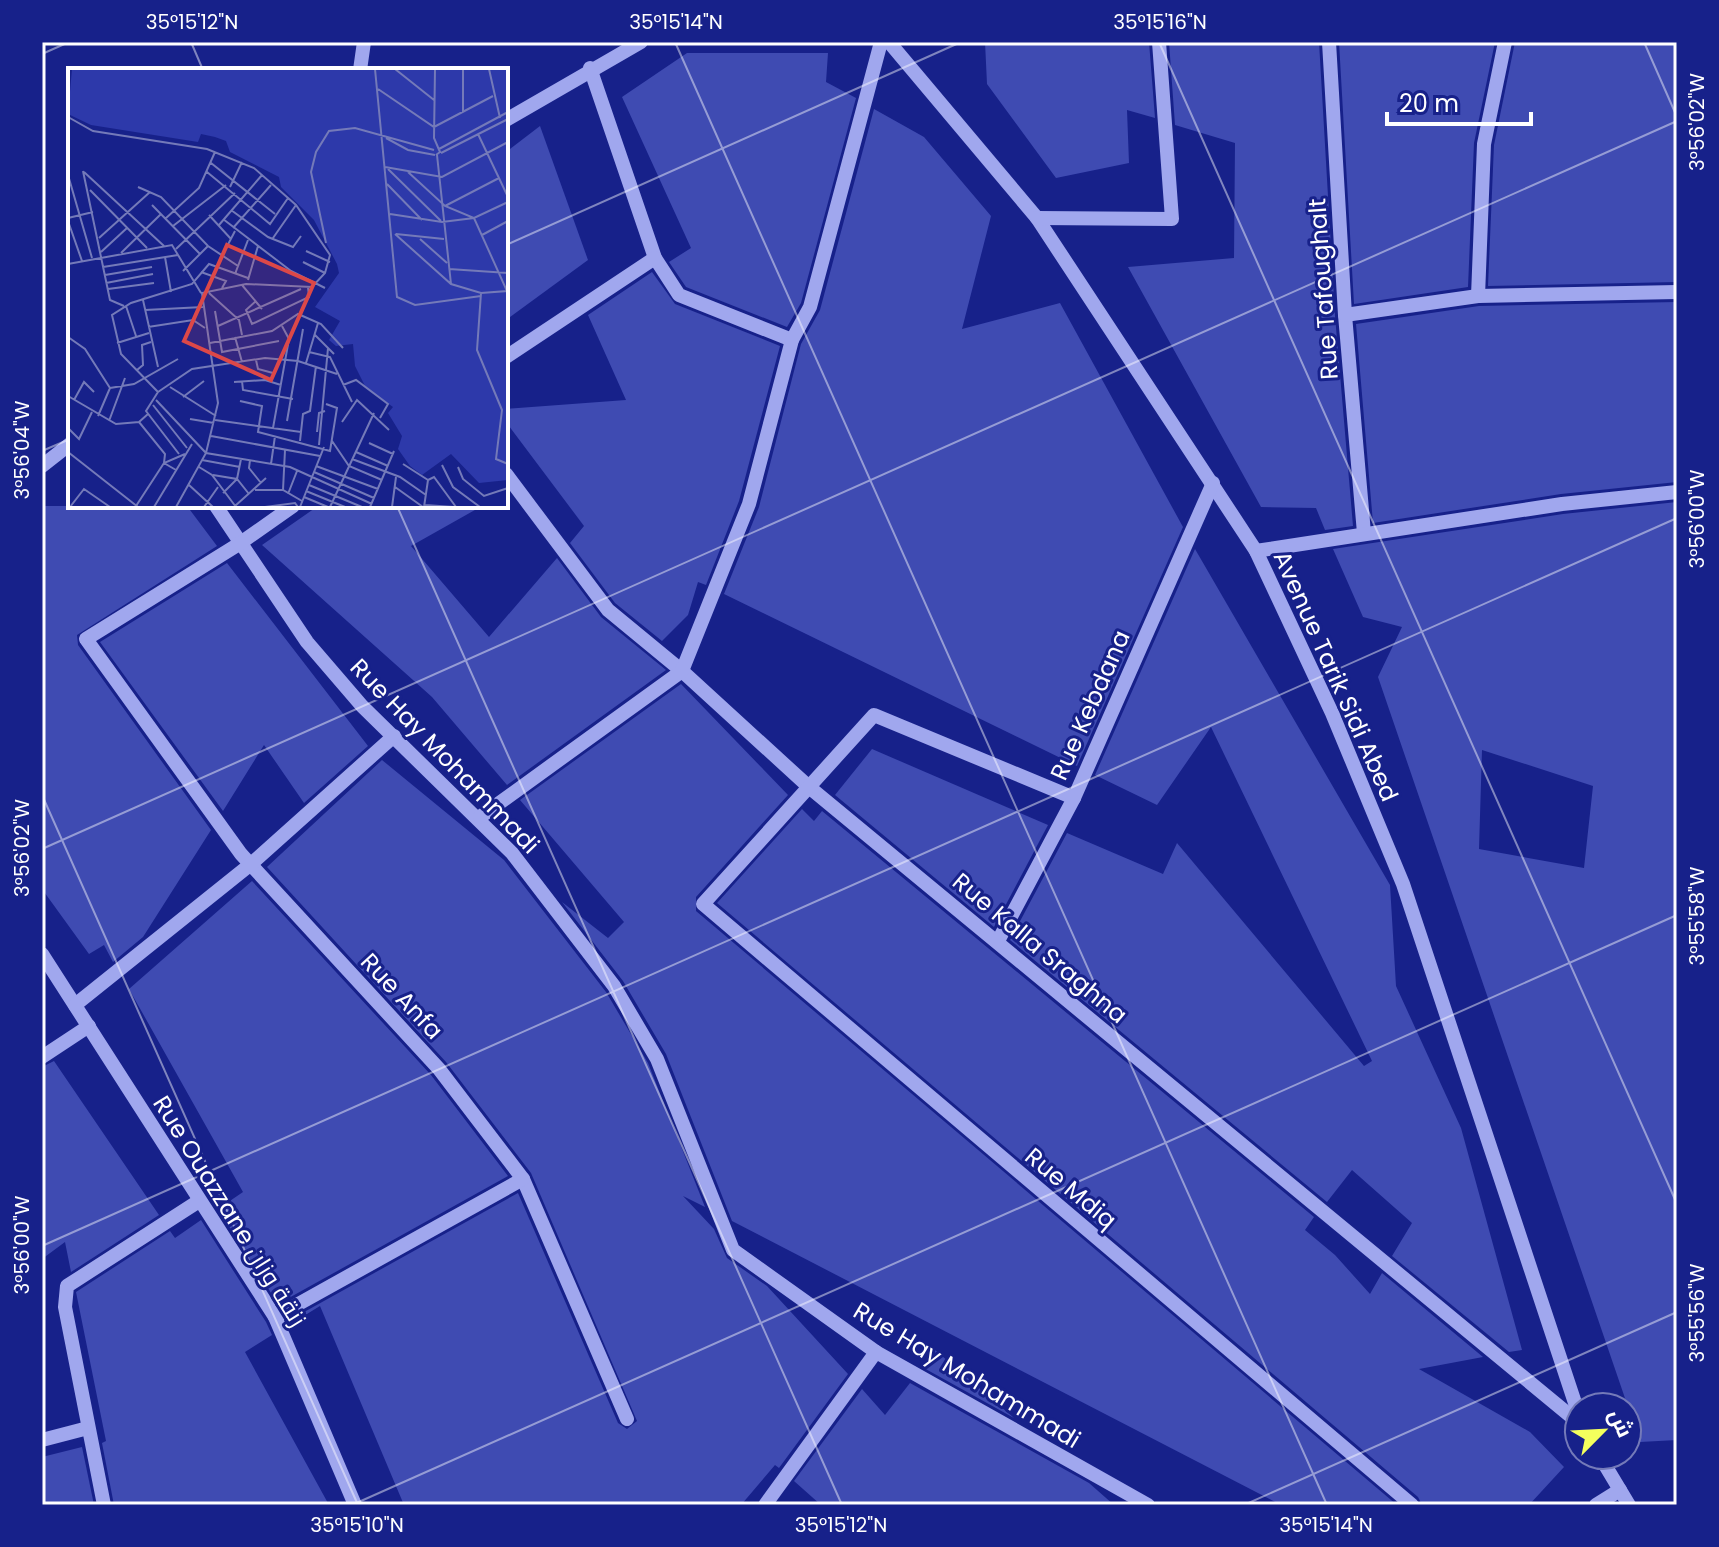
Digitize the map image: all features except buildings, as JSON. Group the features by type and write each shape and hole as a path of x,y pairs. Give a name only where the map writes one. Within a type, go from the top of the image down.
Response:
{"street":[{"path":"360,68 364,42"},
{"path":"480,817 682,671 749,504 792,340 810,307 881,42"},
{"name":"Avenue Tarik Sidi Abed","path":"889,42 1037,218 1256,551 1332,713 1403,884 1571,1391"},
{"path":"1037,218 1172,219 1159,42"},
{"name":"Rue Tafoughalt","path":"1329,42 1345,315 1364,533"},
{"path":"1478,296 1484,144 1505,42"},
{"path":"508,119 632,44"},
{"path":"590,68 655,258 679,295 792,340"},
{"path":"508,356 655,258"},
{"path":"1345,315 1478,296 1677,292"},
{"path":"42,466 68,446"},
{"name":"Rue Kalla Sraghna","path":"508,477 608,610 682,671 809,787 1563,1410"},
{"name":"Rue Kebdana","path":"998,941 1074,798 1213,483"},
{"path":"1256,551 1364,533 1677,492"},
{"name":"Rue Hay Mohammadi","path":"217,508 307,642 394,736 480,817 512,853 614,986 657,1059 733,1250 876,1352 1148,1505"},
{"path":"239,544 290,508"},
{"name":"Rue Anfa","path":"239,544 86,639 251,864 439,1069 523,1179 627,1419"},
{"path":"809,787 874,715 1074,798"},
{"path":"75,1005 251,864 394,736"},
{"name":"Rue Mdiq","path":"809,787 703,904 1412,1505"},
{"name":"Rue Ouazzane زنقة وزان","path":"42,954 275,1317 355,1505"},
{"path":"42,1057 89,1026"},
{"path":"275,1317 523,1179"},
{"path":"104,1505 65,1307 67,1286 199,1201"},
{"path":"765,1505 876,1352"},
{"path":"42,1440 88,1428"},
{"path":"1609,1471 1629,1505"},
{"path":"1596,1505 1620,1490"}]}
